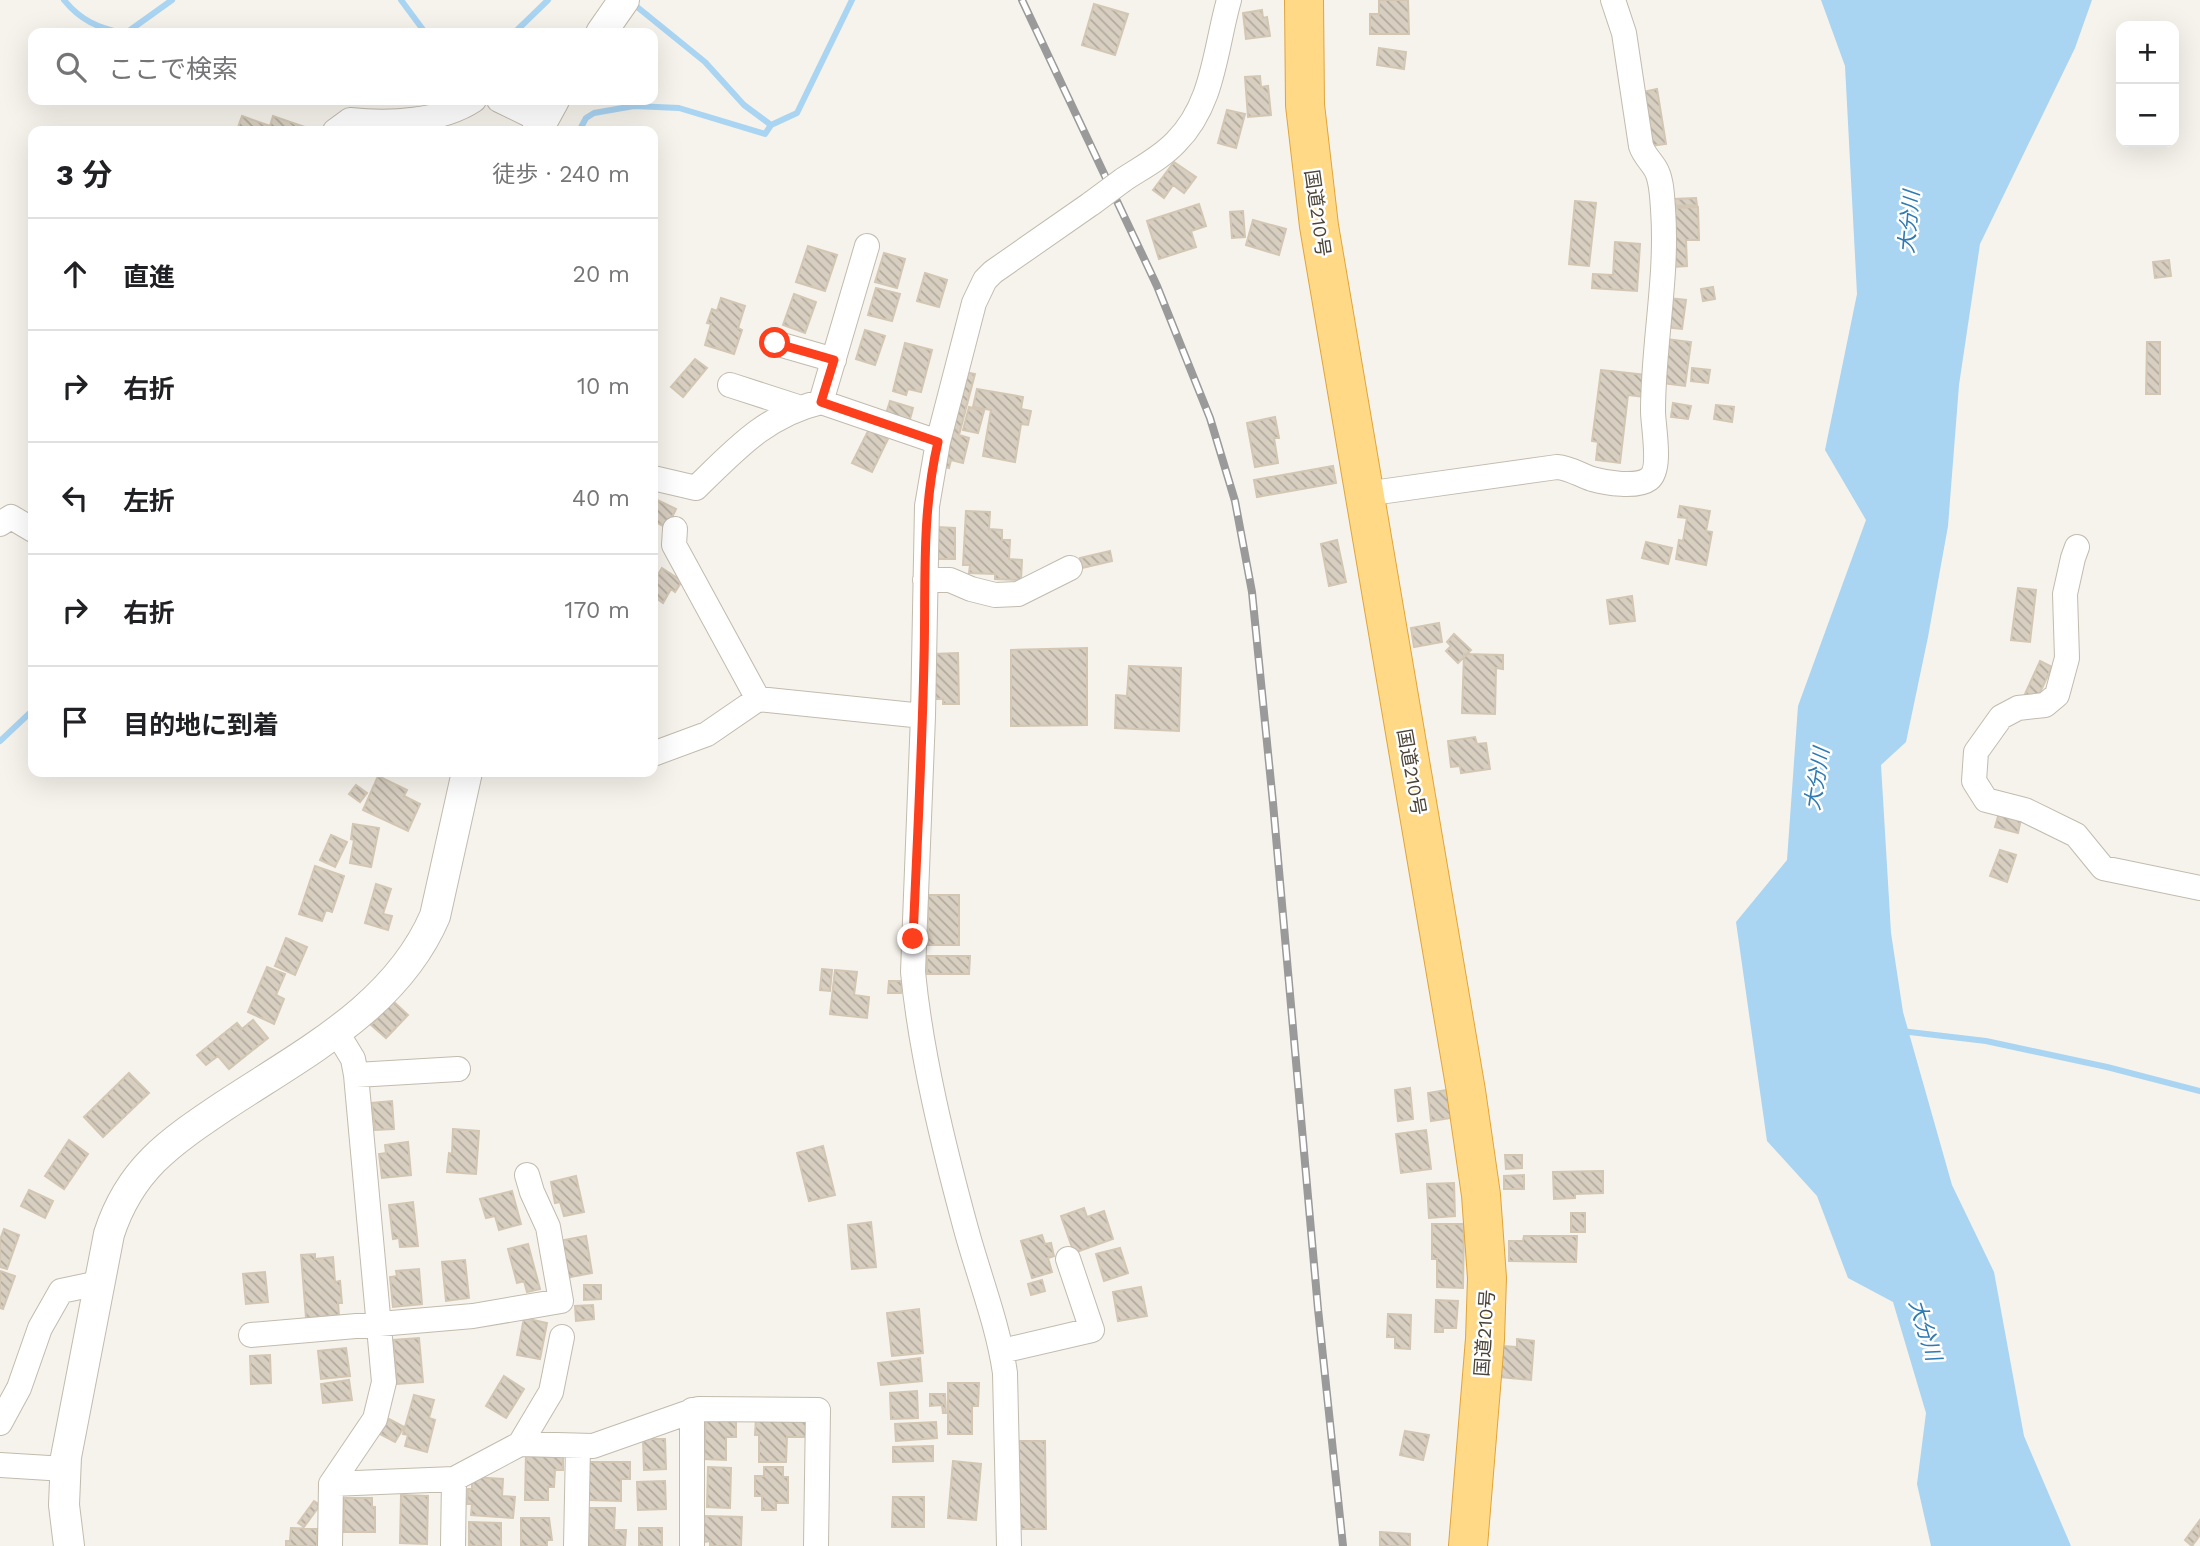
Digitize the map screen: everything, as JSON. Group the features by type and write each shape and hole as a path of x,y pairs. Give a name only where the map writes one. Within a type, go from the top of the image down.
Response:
{"highway":[{"name":"国道210号","path":"1304,0 1305,105 1314,188 1468,1102 1485,1228 1486,1317 1468,1546"}],"street":[{"path":"604,28 624,0"},
{"path":"1009,1546 1005,1373 1002,1351 965,1227 916,1008 913,939 923,716 927,506 938,442 974,303 985,280 1001,265 1155,160 1176,142 1193,119 1206,94 1229,0"},
{"path":"1365,494 1557,467 1607,481 1637,483 1648,480 1653,474 1656,441 1653,418 1655,346 1664,267 1663,209 1659,177 1641,146 1624,33 1613,0"},
{"path":"342,126 351,120 375,122 422,117 457,111 466,105"},
{"path":"512,105 544,117"},
{"path":"658,479 696,488 755,431 809,405 834,360 867,246"},
{"path":"775,343 834,360"},
{"path":"730,384 938,442"},
{"path":"0,524 11,517 28,527"},
{"path":"675,529 674,545 758,699"},
{"path":"2077,547 2066,594 2067,658 2057,695 2045,705 2018,708 2001,718 1976,752 1974,780 1986,800 2025,810 2076,835 2103,868 2200,888"},
{"path":"925,580 950,580 995,595 1018,594 1070,568"},
{"path":"658,752 707,734 758,699 923,716"},
{"path":"69,1546 64,1505 70,1431 115,1216 137,1178 172,1141 336,1031 387,990 414,957 435,916 466,777"},
{"path":"330,1546 331,1484 376,1419 384,1382 356,1074 353,1059 336,1031"},
{"path":"356,1074 457,1069"},
{"path":"251,1335 473,1316 561,1301 548,1227 527,1175"},
{"path":"1002,1351 1092,1330 1068,1259"},
{"path":"0,1423 19,1388 40,1328 61,1291 99,1283"},
{"path":"520,1444 551,1392 562,1337"},
{"path":"331,1484 454,1479 520,1444 531,1442 578,1447 604,1443 692,1410 818,1410 816,1546"},
{"path":"692,1410 692,1546"},
{"path":"576,1546 578,1447"},
{"path":"0,1465 65,1469"},
{"path":"453,1546 454,1479"}],"water":[{"name":"大分川","path":"1821,0 2092,0 2075,48 1980,244 1959,385 1948,526 1928,637 1906,742 1881,765 1891,933 1903,1012 1952,1185 1994,1272 2024,1436 2071,1546 1931,1546 1917,1484 1926,1413 1893,1302 1848,1278 1817,1196 1767,1141 1736,922 1787,860 1798,706 1866,520 1825,450 1857,294 1845,66"}],"building":[{"path":"1379,0 1408,0 1409,34 1370,34 1370,14 1379,14"},
{"path":"1094,4 1128,14 1115,55 1082,45"},
{"path":"1262,10 1263,18 1267,17 1270,36 1246,39 1243,13"},
{"path":"1379,48 1406,52 1404,69 1377,65"},
{"path":"1260,76 1261,87 1268,86 1271,115 1248,117 1245,77"},
{"path":"1657,89 1666,144 1651,146 1643,92"},
{"path":"1227,110 1245,114 1236,148 1218,143"},
{"path":"242,116 270,126 238,126"},
{"path":"273,116 302,126 270,126"},
{"path":"1174,162 1196,177 1184,193 1173,185 1164,198 1153,190"},
{"path":"1696,198 1697,205 1674,206 1673,199"},
{"path":"1575,201 1596,203 1589,266 1569,264"},
{"path":"1199,204 1206,226 1191,231 1196,247 1159,259 1147,221"},
{"path":"1698,207 1699,240 1686,240 1687,266 1673,267 1672,208"},
{"path":"1243,211 1245,237 1232,238 1230,212"},
{"path":"1253,220 1286,229 1279,255 1246,245"},
{"path":"1615,242 1640,244 1637,291 1592,288 1593,274 1613,275"},
{"path":"808,246 837,255 825,291 796,282"},
{"path":"884,253 905,259 897,288 875,282"},
{"path":"2169,260 2171,276 2155,278 2153,262"},
{"path":"925,273 947,280 939,307 917,301"},
{"path":"1713,287 1715,299 1703,301 1701,289"},
{"path":"876,288 900,294 892,321 868,315"},
{"path":"794,294 816,302 805,333 783,325"},
{"path":"721,298 745,306 738,328 742,330 734,354 705,345 711,324 707,323 712,309 717,311"},
{"path":"1668,298 1686,300 1682,329 1664,327"},
{"path":"865,330 885,336 875,365 856,359"},
{"path":"1666,339 1691,342 1685,386 1661,383"},
{"path":"2147,342 2160,342 2160,394 2146,394"},
{"path":"905,343 932,350 921,392 908,389 906,395 893,391"},
{"path":"695,359 707,368 683,397 671,387"},
{"path":"1692,368 1710,370 1708,383 1691,381"},
{"path":"1601,370 1646,375 1644,397 1628,395 1620,463 1596,460 1598,442 1592,441"},
{"path":"965,372 975,374 959,435 969,438 963,463 951,460 949,468 941,466"},
{"path":"977,389 1023,397 1021,409 1031,411 1028,425 1021,424 1015,462 983,456 991,410 973,407"},
{"path":"890,401 913,408 909,423 885,417"},
{"path":"1673,403 1691,406 1688,419 1671,417"},
{"path":"1716,405 1734,407 1732,422 1714,419"},
{"path":"969,407 984,411 978,433 963,430"},
{"path":"1275,417 1279,438 1274,438 1278,463 1255,467 1247,423"},
{"path":"869,429 888,439 872,472 852,463"},
{"path":"1333,466 1336,483 1257,497 1254,480"},
{"path":"658,500 676,509 667,528 658,524"},
{"path":"1680,506 1710,511 1706,531 1712,532 1706,565 1676,559 1687,518 1678,517"},
{"path":"966,511 990,512 989,529 1002,530 1002,540 1010,540 1009,559 1022,560 1021,580 995,579 995,574 969,573 970,565 963,565"},
{"path":"937,527 955,528 955,559 936,559"},
{"path":"1337,540 1346,582 1329,586 1321,544"},
{"path":"1646,542 1672,548 1668,564 1642,558"},
{"path":"1110,551 1112,561 1082,568 1080,558"},
{"path":"662,568 682,581 675,592 671,589 663,603 658,600 658,574"},
{"path":"2018,588 2036,590 2030,642 2011,640"},
{"path":"1632,596 1635,621 1610,624 1607,600"},
{"path":"1439,623 1442,642 1414,647 1411,628"},
{"path":"1454,634 1471,650 1458,663 1446,651 1451,646 1447,642"},
{"path":"1087,648 1087,725 1011,726 1011,650"},
{"path":"958,653 959,704 943,704 943,699 933,699 933,654"},
{"path":"1464,654 1503,655 1503,669 1496,668 1495,714 1462,713"},
{"path":"2040,661 2052,667 2037,699 2025,694"},
{"path":"1129,666 1181,668 1179,731 1115,728 1116,695 1127,696"},
{"path":"1475,737 1477,744 1486,743 1490,769 1461,773 1460,766 1451,767 1448,741"},
{"path":"378,777 407,790 404,796 420,804 408,831 363,810"},
{"path":"356,785 367,793 360,802 349,794"},
{"path":"1999,813 2021,819 2018,833 1995,827"},
{"path":"353,824 379,828 371,867 350,863 354,840 351,839"},
{"path":"331,835 347,842 335,867 320,860"},
{"path":"2000,850 2016,855 2007,882 1990,876"},
{"path":"315,866 344,876 332,912 326,910 322,921 299,914"},
{"path":"376,884 391,889 383,914 392,916 388,930 365,923"},
{"path":"928,895 959,895 959,945 928,945"},
{"path":"286,938 307,947 295,975 275,966"},
{"path":"927,956 970,956 969,974 927,974"},
{"path":"267,967 285,974 276,995 284,999 274,1024 248,1012"},
{"path":"822,969 832,970 830,991 820,990"},
{"path":"835,970 857,972 854,995 869,997 867,1018 830,1014"},
{"path":"889,981 902,981 901,993 888,993"},
{"path":"393,1001 408,1015 386,1038 371,1025"},
{"path":"253,1020 268,1038 229,1069 218,1056 206,1065 197,1055 237,1023 242,1029"},
{"path":"129,1073 149,1093 103,1137 84,1117"},
{"path":"1410,1088 1413,1119 1398,1121 1395,1090"},
{"path":"1447,1090 1451,1118 1431,1121 1428,1093"},
{"path":"392,1101 394,1129 375,1130 372,1103"},
{"path":"453,1129 479,1131 476,1174 447,1172 449,1153 452,1154"},
{"path":"1426,1130 1431,1169 1401,1173 1396,1134"},
{"path":"69,1140 88,1154 64,1189 45,1176"},
{"path":"408,1142 411,1175 382,1178 379,1154 386,1153 385,1145"},
{"path":"823,1146 835,1195 809,1201 797,1153"},
{"path":"1505,1155 1522,1155 1522,1168 1506,1169"},
{"path":"1603,1171 1603,1193 1575,1194 1575,1198 1554,1199 1553,1172"},
{"path":"1524,1175 1524,1189 1504,1189 1504,1176"},
{"path":"576,1176 584,1212 564,1216 560,1202 555,1203 551,1182"},
{"path":"1454,1183 1455,1216 1429,1218 1427,1184"},
{"path":"29,1190 53,1201 45,1218 21,1206"},
{"path":"512,1191 521,1224 499,1230 495,1216 486,1218 480,1199"},
{"path":"413,1202 418,1246 400,1247 399,1238 393,1239 389,1205"},
{"path":"1084,1208 1087,1217 1104,1211 1113,1239 1074,1253 1061,1216"},
{"path":"1571,1213 1585,1213 1585,1232 1571,1232"},
{"path":"871,1222 876,1267 852,1269 848,1225"},
{"path":"1432,1224 1464,1224 1463,1288 1437,1287 1437,1259 1432,1259"},
{"path":"4,1229 19,1235 7,1269 0,1267 0,1240"},
{"path":"1042,1235 1045,1244 1051,1243 1054,1256 1048,1258 1052,1272 1032,1278 1021,1241"},
{"path":"586,1236 592,1273 565,1278 559,1241"},
{"path":"1524,1236 1577,1236 1576,1262 1509,1261 1509,1241 1523,1241"},
{"path":"528,1244 540,1289 527,1292 524,1281 517,1283 508,1249"},
{"path":"1120,1248 1128,1273 1104,1281 1096,1254"},
{"path":"315,1254 315,1259 333,1257 335,1282 340,1281 342,1303 338,1303 339,1315 306,1318 301,1255"},
{"path":"465,1260 469,1298 446,1301 442,1262"},
{"path":"419,1269 422,1304 393,1307 390,1277 397,1276 396,1271"},
{"path":"0,1271 15,1276 3,1309 0,1308"},
{"path":"265,1272 268,1302 246,1304 243,1274"},
{"path":"1042,1280 1045,1291 1031,1295 1028,1284"},
{"path":"584,1285 601,1285 601,1299 584,1300"},
{"path":"1141,1287 1147,1316 1118,1321 1113,1292"},
{"path":"1436,1300 1458,1301 1456,1328 1443,1328 1443,1332 1435,1332"},
{"path":"593,1305 594,1319 576,1321 575,1306"},
{"path":"919,1309 923,1353 892,1356 887,1313"},
{"path":"1388,1314 1411,1315 1410,1349 1395,1348 1395,1337 1387,1337"},
{"path":"524,1318 547,1323 540,1359 517,1355"},
{"path":"419,1338 423,1382 397,1384 393,1340"},
{"path":"1517,1339 1534,1341 1531,1380 1500,1377 1503,1346 1517,1347"},
{"path":"346,1348 350,1376 321,1379 318,1351"},
{"path":"270,1355 271,1383 251,1384 250,1356"},
{"path":"920,1358 922,1381 881,1385 878,1363"},
{"path":"504,1376 524,1389 506,1418 486,1406"},
{"path":"349,1380 352,1400 323,1403 321,1384"},
{"path":"948,1383 979,1383 978,1406 972,1406 972,1434 948,1434"},
{"path":"917,1391 918,1418 891,1419 890,1393"},
{"path":"930,1394 945,1394 946,1413 943,1413 942,1405 930,1406"},
{"path":"414,1395 434,1400 429,1418 435,1420 427,1452 405,1446 408,1435 403,1434"},
{"path":"756,1417 807,1417 807,1437 787,1437 786,1462 759,1462 759,1435 755,1435"},
{"path":"706,1418 736,1419 736,1437 726,1437 726,1460 704,1459"},
{"path":"389,1419 404,1427 395,1442 380,1434"},
{"path":"936,1422 937,1438 896,1441 895,1424"},
{"path":"1405,1431 1429,1435 1423,1460 1400,1455"},
{"path":"643,1439 665,1439 666,1469 644,1470"},
{"path":"1019,1441 1045,1441 1046,1529 1019,1529"},
{"path":"933,1446 933,1461 893,1462 893,1447"},
{"path":"526,1453 563,1453 563,1470 555,1470 554,1487 548,1487 548,1500 525,1500"},
{"path":"953,1461 981,1464 976,1520 948,1518"},
{"path":"589,1462 630,1462 630,1479 621,1479 621,1501 589,1500"},
{"path":"708,1467 731,1468 730,1508 707,1507"},
{"path":"764,1467 783,1467 783,1477 788,1477 788,1503 776,1503 776,1510 762,1510 762,1496 755,1496 755,1476 764,1476"},
{"path":"472,1477 503,1479 502,1496 515,1497 513,1518 471,1515 472,1504 467,1504 468,1489 472,1489"},
{"path":"665,1481 666,1509 638,1510 637,1482"},
{"path":"401,1495 428,1496 427,1544 400,1543"},
{"path":"893,1497 924,1497 924,1527 892,1527"},
{"path":"344,1498 372,1498 372,1507 375,1507 375,1532 344,1532"},
{"path":"314,1501 320,1505 304,1527 298,1523"},
{"path":"589,1508 615,1508 614,1530 626,1530 625,1546 589,1546"},
{"path":"704,1516 742,1517 741,1546 710,1546 710,1541 704,1542"},
{"path":"521,1518 549,1518 552,1540 547,1540 547,1546 521,1546"},
{"path":"2200,1520 2200,1535 2192,1546 2185,1540"},
{"path":"469,1522 501,1523 501,1546 469,1546"},
{"path":"291,1528 317,1529 317,1546 286,1546 286,1541 290,1541"},
{"path":"639,1528 662,1528 662,1546 639,1546"},
{"path":"1380,1532 1410,1534 1410,1546 1380,1546"}],"waterway":[{"path":"64,0 76,13 103,28"},
{"path":"133,28 172,0"},
{"path":"401,0 422,28"},
{"path":"519,28 548,0"},
{"path":"582,126 586,118 594,113 634,106 679,108 765,134 771,125 797,113 852,0"},
{"path":"631,2 705,62 744,105 771,125"},
{"path":"0,741 28,715"},
{"path":"1901,1031 1986,1041 2107,1067 2200,1091"}],"railway":[{"path":"1022,0 1157,286 1210,418 1235,501 1252,592 1318,1309 1343,1546"}],"route":[{"path":"775,343 834,360 821,402 938,442 926,525 923,716 913,939"}]}
